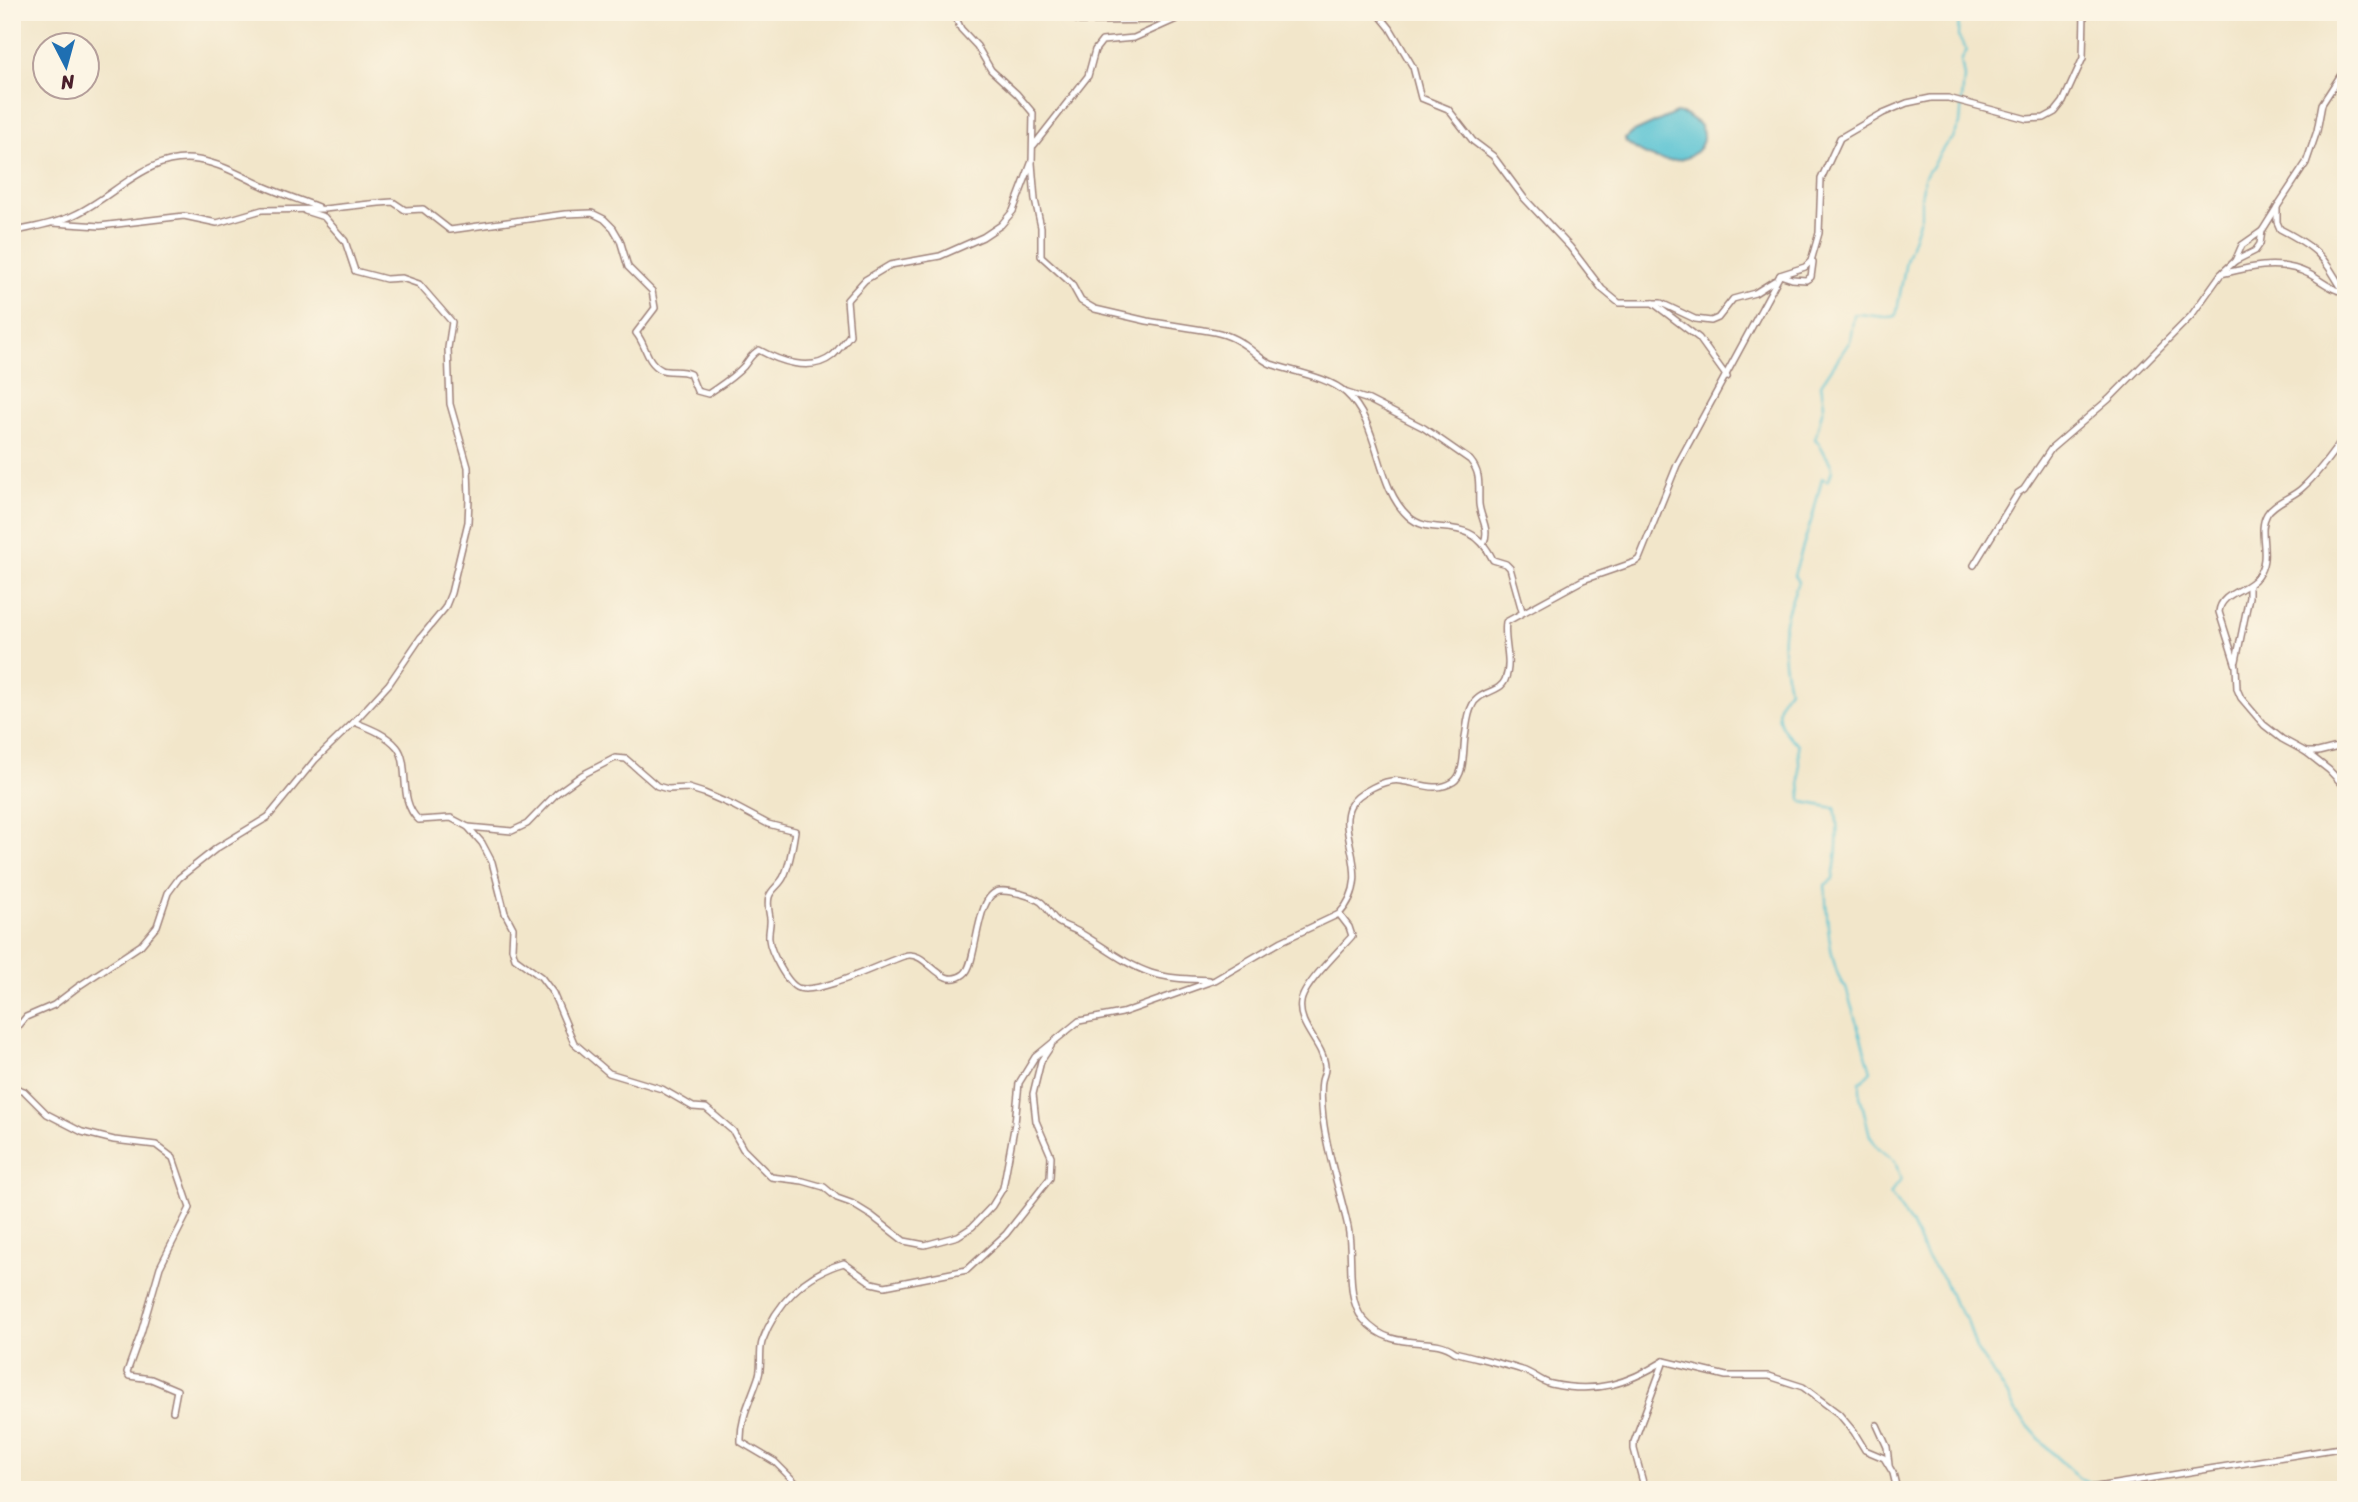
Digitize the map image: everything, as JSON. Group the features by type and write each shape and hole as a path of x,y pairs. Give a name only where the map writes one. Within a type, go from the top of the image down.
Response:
{"street":[{"path":"1059,12 1080,21 1167,21 1180,18"},
{"path":"1032,148 1088,76 1095,50 1102,41 1134,38 1192,12"},
{"path":"1377,12 1413,67 1421,97 1448,109 1474,141 1493,156 1524,198 1570,247 1602,289 1619,303 1666,304 1695,320 1711,321 1718,318 1733,299 1755,293 1780,276 1807,266 1814,255"},
{"path":"1780,276 1806,280 1812,271 1820,223 1821,179 1840,138 1883,113 1908,103 1940,97 2040,120 2055,112 2063,102 2083,58 2084,12"},
{"path":"952,13 992,70 1031,108 1034,121 1032,161 1035,200 1041,227 1041,256 1071,283 1077,296 1086,305 1107,313 1147,321 1208,331 1216,329 1244,344 1268,363 1369,400 1424,428 1476,467 1480,484 1479,506 1487,534 1484,542"},
{"path":"2235,261 2242,245 2262,231 2306,163 2317,131 2322,104 2346,67"},
{"path":"12,232 53,222 82,211 125,181 159,163 176,159 198,160 224,167 266,187 324,209"},
{"path":"53,222 100,226 184,216 217,223 262,210 324,209 394,202 405,210 423,209 450,230 565,214 592,213 613,228 620,240 628,267 652,291 655,308 636,333 643,341 647,356 657,367 666,371 675,369 690,374 697,391 708,394 730,380 754,352 759,350 780,362 797,364 825,361 834,355 850,335 847,300 864,280 890,265 948,254 1000,225 1013,211 1032,161"},
{"path":"2277,207 2279,227 2322,255 2344,293"},
{"path":"12,1034 26,1017 54,1005 141,945 157,926 168,893 179,878 217,848 268,817 315,760 388,684 444,608 451,593 468,522 468,467 450,404 448,348 452,322 419,284 402,278 386,279 355,271 345,242 324,217 297,209"},
{"path":"1974,565 2018,493 2024,489 2051,449 2109,399 2191,316 2221,274 2235,261 2255,251 2260,244 2262,231"},
{"path":"2221,274 2252,266 2286,266 2307,273 2344,293"},
{"path":"354,722 379,732 395,745 402,755 403,780 414,816 419,820 451,818 468,827 482,843 492,863 505,913 513,928 512,948 515,958 541,977 553,993 574,1043 609,1073 662,1089 693,1107 706,1108 733,1132 743,1149 771,1177 824,1187 837,1198 872,1216 904,1241 925,1245 958,1236 972,1227 992,1206 1003,1188 1020,1083 1035,1057 1079,1021 1122,1013 1215,980 1282,941 1339,914 1348,906 1355,874 1348,819 1350,806 1367,792 1392,781 1403,781 1424,788 1446,785 1457,780 1461,772 1471,706 1483,694 1503,684 1508,655 1505,624 1519,616 1522,611 1536,607 1596,574 1639,559 1678,465 1780,276"},
{"path":"1653,303 1699,338 1727,377"},
{"path":"1346,392 1365,420 1388,484 1400,508 1410,519 1419,523 1465,531 1484,542 1493,560 1507,564 1510,568 1522,611"},
{"path":"2236,666 2220,619 2219,607 2226,598 2249,586 2264,563 2263,525 2268,513 2308,483 2346,434"},
{"path":"2249,586 2236,666 2237,689 2248,707 2277,736 2306,752 2346,788"},
{"path":"2306,752 2346,745"},
{"path":"468,827 512,831 527,824 557,793 582,775 615,758 626,759 657,786 668,789 688,788 704,793 768,824 795,831 788,868 781,883 769,894 767,906 771,920 769,940 773,954 790,984 799,988 850,979 907,954 918,956 943,976 951,979 963,975 971,962 977,929 990,895 998,891 1015,892 1040,902 1057,922 1151,973 1174,978 1215,980"},
{"path":"1339,914 1349,926 1352,936 1318,973 1306,990 1301,1004 1310,1036 1318,1046 1325,1066 1321,1088 1323,1120 1350,1239 1353,1300 1357,1311 1381,1335 1402,1341 1448,1347 1455,1352 1524,1370 1549,1384 1600,1388 1612,1386 1642,1374 1664,1361 1726,1376 1769,1376 1803,1387 1839,1414 1865,1450 1882,1456 1889,1465"},
{"path":"803,1490 775,1462 741,1442 740,1426 762,1364 762,1343 775,1315 804,1280 832,1266 844,1263 872,1283 885,1286 967,1270 985,1255 1006,1234 1050,1178 1051,1156 1036,1121 1033,1094 1041,1061 1053,1043"},
{"path":"12,1087 24,1091 47,1114 71,1127 114,1140 156,1145 173,1158 190,1208 160,1266 127,1372 129,1376 151,1380 177,1390 173,1411"},
{"path":"1645,1490 1634,1442 1664,1361"},
{"path":"1877,1425 1887,1447 1889,1465 1897,1490"},
{"path":"2078,1490 2346,1447"}],"water":[{"path":"1676,113 1693,120 1702,130 1702,141 1696,151 1685,158 1668,161 1648,156 1626,142 1625,139 1630,134"}],"waterway":[{"path":"1959,12 1958,37 1967,50 1961,61 1964,77 1960,124 1924,178 1921,215 1906,261 1896,316 1854,314 1850,341 1821,384 1824,404 1815,439 1832,470 1827,481 1822,478 1794,575 1798,582 1783,634 1783,658 1789,689 1783,696 1778,711 1785,732 1798,744 1801,799 1803,802 1835,808 1838,835 1836,861 1833,879 1825,885 1832,954 1835,967 1846,988 1871,1071 1860,1082 1860,1095 1870,1136 1878,1148 1895,1161 1901,1180 1890,1194 1911,1224 1926,1257 1944,1280 1953,1302 1967,1320 1976,1349 2016,1412 2053,1454 2080,1479 2089,1483 2107,1482"}]}
